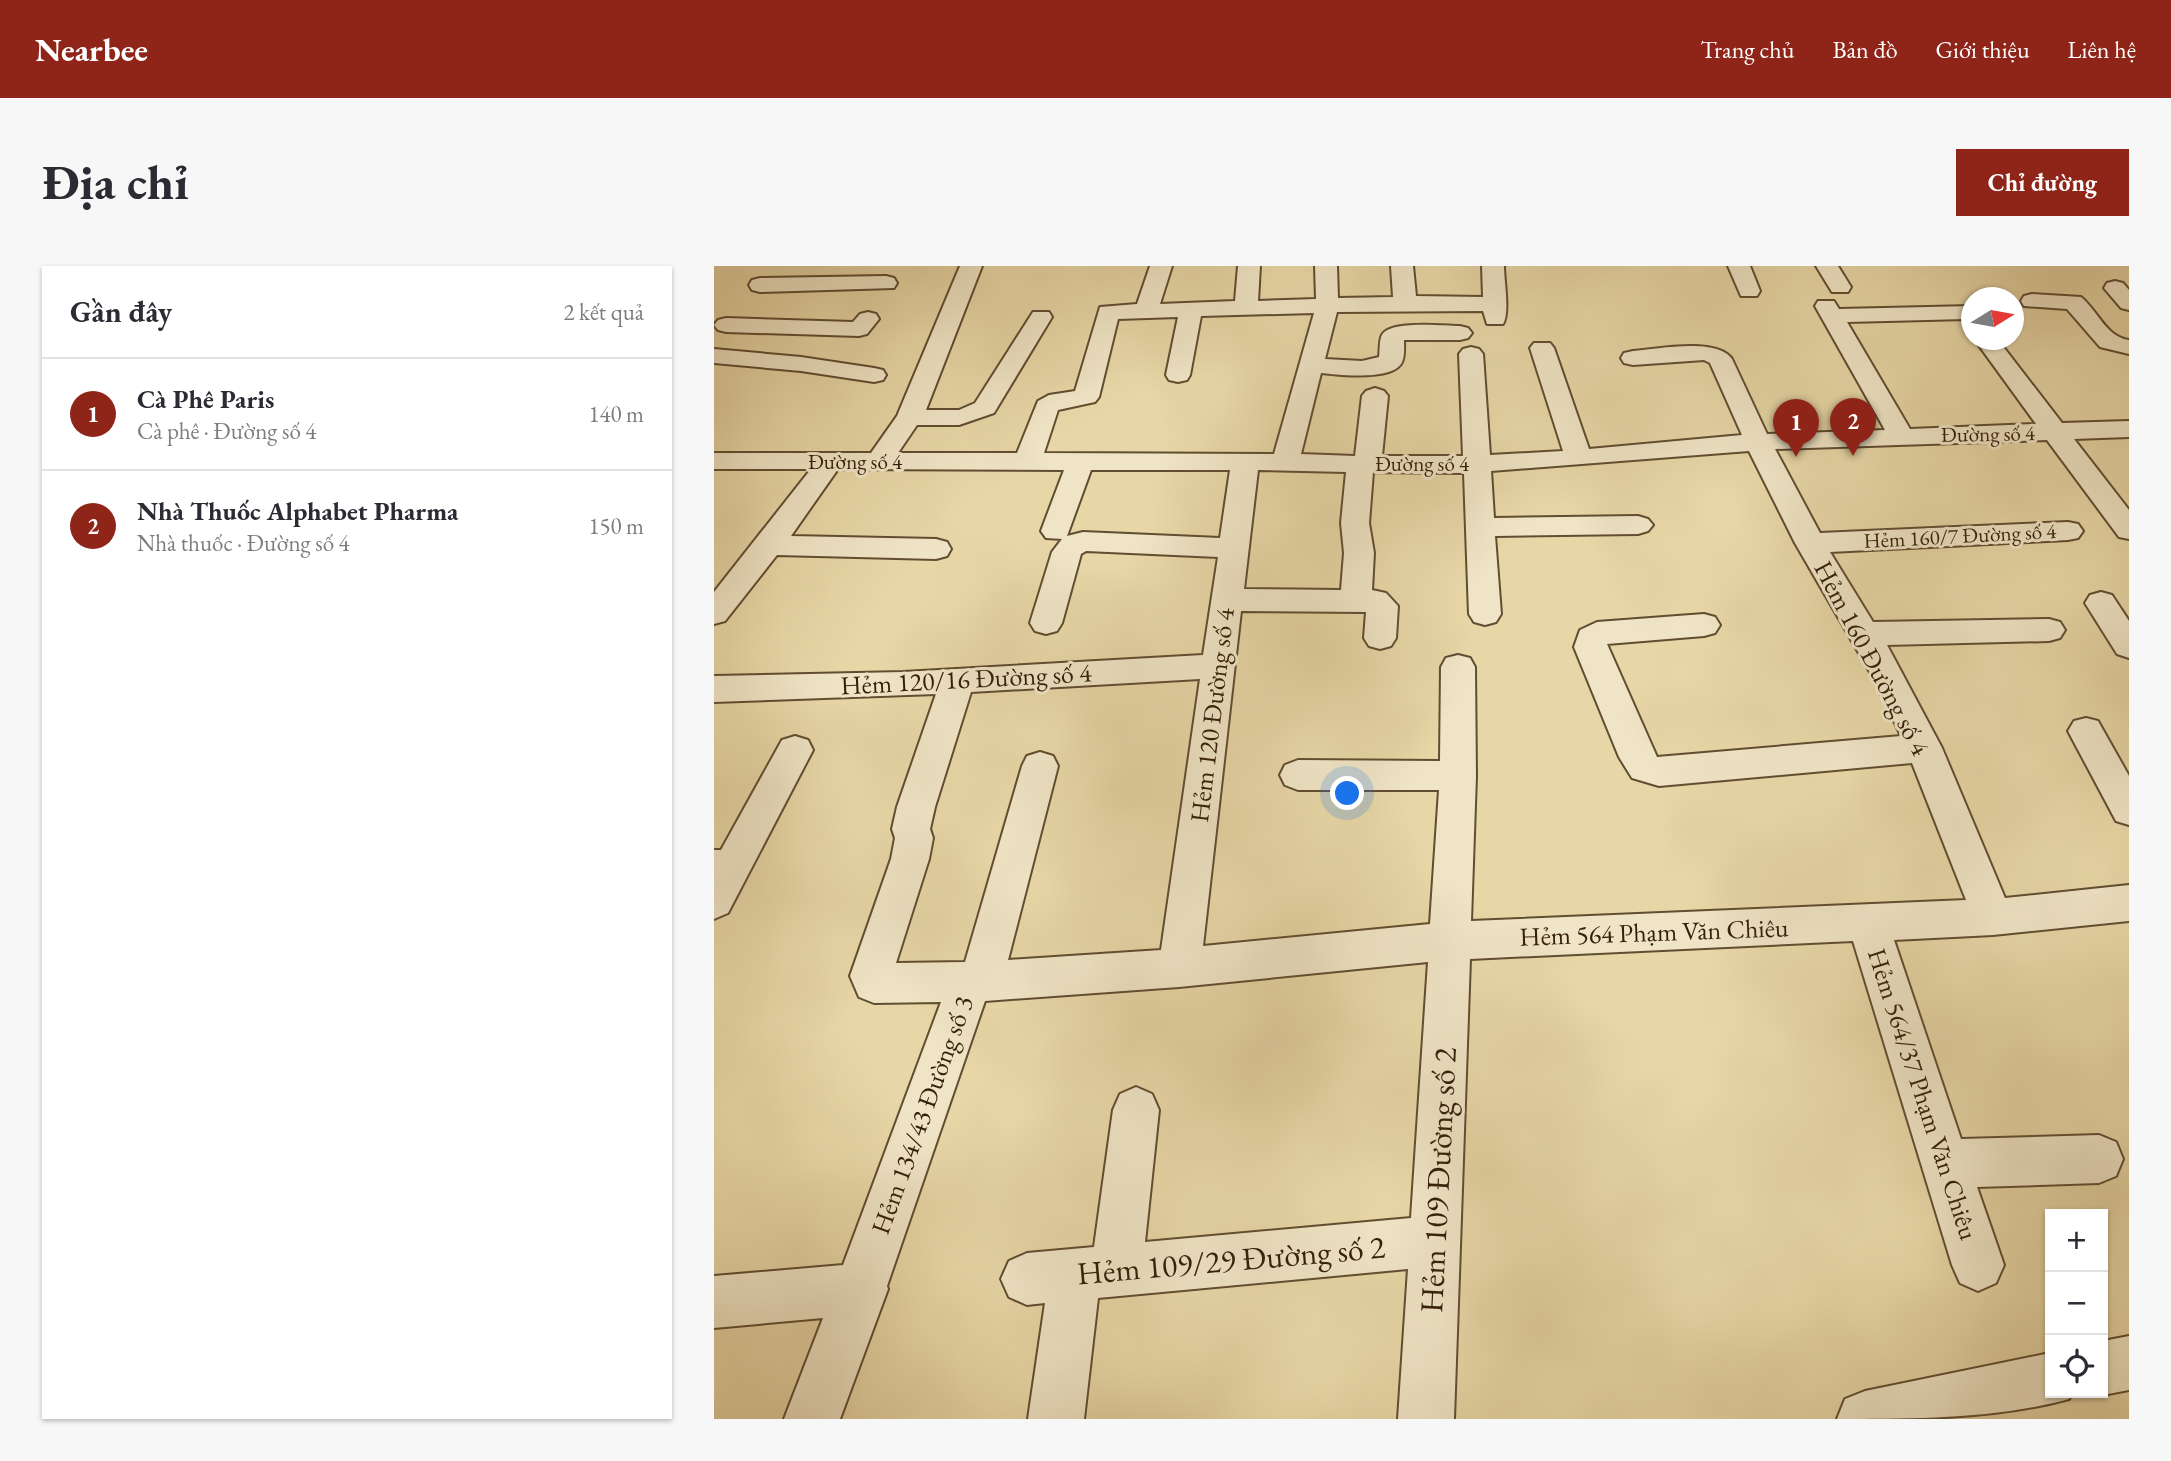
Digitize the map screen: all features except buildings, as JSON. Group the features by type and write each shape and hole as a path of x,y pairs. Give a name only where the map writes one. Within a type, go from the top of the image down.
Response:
{"street":[{"path":"738,311 777,266"},
{"path":"878,462 910,417 971,266"},
{"path":"1146,311 1161,266"},
{"path":"1247,309 1249,266"},
{"path":"1285,462 1327,307 1326,266"},
{"path":"1402,266 1405,303"},
{"path":"1028,462 1047,406 1058,400 1086,397 1108,312 1405,303 1496,311 1493,266"},
{"path":"1740,266 1749,291"},
{"path":"1828,266 1832,303 1901,435"},
{"path":"738,311 829,284 886,283"},
{"path":"814,305 829,284"},
{"path":"2032,301 2073,302 2106,342 2115,347 2129,347"},
{"path":"1832,303 1961,311"},
{"path":"1178,375 1191,310"},
{"path":"738,311 859,328 869,319"},
{"path":"910,417 976,415 985,408 1041,317"},
{"path":"1311,365 1368,369 1382,366 1391,361 1393,336 1402,332 1466,343 1478,464 1485,614"},
{"path":"1542,348 1579,458"},
{"path":"1993,350 2129,530"},
{"name":"Hẻm 160 Đường số 4","path":"1633,358 1714,355 1720,359 1758,442 1810,543 1891,680 1923,748 1993,917"},
{"path":"714,356 801,364 874,375"},
{"path":"1356,601 1359,553 1355,523 1375,396"},
{"name":"Đường số 4","path":"714,461 1478,464 1758,442 1901,435 2127,433"},
{"path":"714,613 769,545 830,462"},
{"path":"1056,531 1080,462"},
{"name":"Hẻm 120 Đường số 4","path":"1179,968 1245,462"},
{"path":"1481,527 1637,525"},
{"name":"Hẻm 160/7 Đường số 4","path":"1810,543 2068,531"},
{"path":"1046,624 1067,552 1073,545 1083,541 1234,548"},
{"path":"769,545 936,549"},
{"path":"1227,600 1380,602 1380,638"},
{"path":"2101,603 2129,646"},
{"path":"1704,625 1597,633 1591,638 1590,647 1637,757 1645,768 1659,772 1923,748"},
{"path":"1864,634 2049,630"},
{"name":"Hẻm 120/16 Đường số 4","path":"714,689 958,681 1219,666"},
{"name":"Hẻm 109 Đường số 2","path":"1426,1419 1458,776 1458,667"},
{"path":"958,681 916,807 911,829 915,838 910,859 871,976 874,983 975,981 1040,766"},
{"path":"2086,731 2129,810"},
{"path":"720,878 795,750"},
{"path":"1298,775 1458,776"},
{"name":"Hẻm 564 Phạm Văn Chiêu","path":"1179,968 1450,941 2126,912"},
{"name":"Hẻm 564/37 Phạm Văn Chiêu","path":"1868,923 1978,1265"},
{"name":"Hẻm 134/43 Đường số 3","path":"813,1419 862,1289 916,1126 975,981 1179,968"},
{"path":"1056,1419 1072,1275 1136,1110"},
{"path":"1945,1164 2099,1159"},
{"name":"Hẻm 109/29 Đường số 2","path":"1072,1275 1435,1241"},
{"path":"714,1302 862,1289"},
{"path":"2108,1367 2129,1363"},
{"path":"1865,1419 2045,1381"}],"place":[{"name":"Nhà Thuốc Alphabet Pharma","path":"1853,456"},
{"name":"Cà Phê Paris","path":"1796,457"}]}
